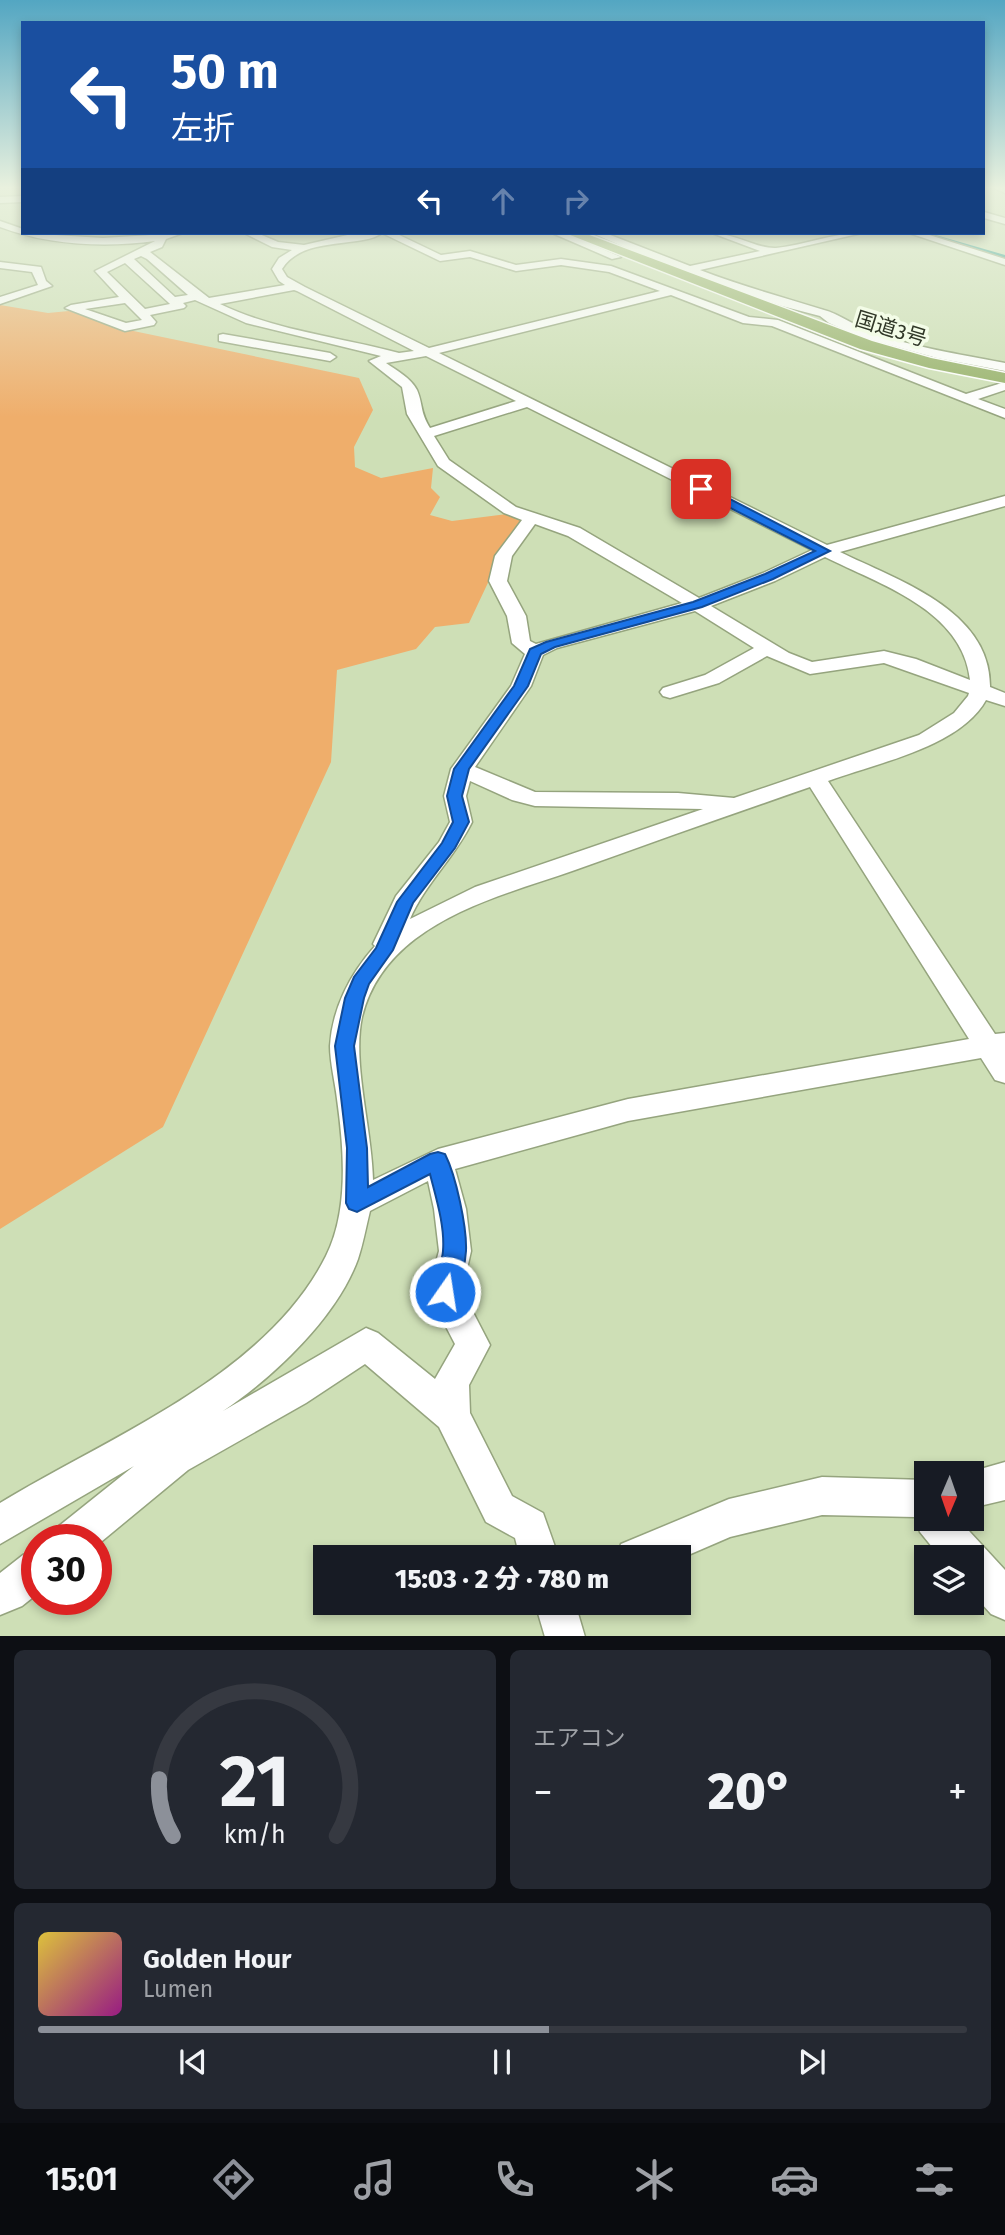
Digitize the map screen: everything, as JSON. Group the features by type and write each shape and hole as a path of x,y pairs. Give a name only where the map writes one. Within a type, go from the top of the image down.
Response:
{"highway":[{"name":"国道3号","path":"656,264 900,355 1005,375"},
{"name":"国道3号","path":"659,264 677,272"}],"street":[{"path":"113,264 100,271 150,322 125,327 71,308 126,299"},
{"path":"133,264 180,306 142,313"},
{"path":"161,264 203,299 236,316 310,338 453,365"},
{"path":"279,264 283,279 295,286 912,594 956,625 969,639 976,654 981,690 971,709 926,739 472,897 423,920 384,950"},
{"path":"504,264 516,268 539,264"},
{"path":"580,264 611,270 747,320 774,323 1005,414"},
{"path":"611,270 619,264"},
{"path":"644,264 824,313 844,326 897,344 1005,367"},
{"path":"661,264 677,272"},
{"path":"639,281 711,264"},
{"path":"0,265 34,268 46,286 0,301"},
{"path":"173,301 237,299 295,286"},
{"path":"223,338 350,360 375,361 428,352 671,292"},
{"path":"200,315 225,309"},
{"path":"774,323 824,313"},
{"path":"375,361 407,385 414,414 443,463 510,510 574,532 800,666 810,668 869,657 884,657 909,663 1005,700"},
{"path":"967,398 1005,386"},
{"path":"426,435 528,402"},
{"path":"0,1525 206,1404 274,1350 322,1295 348,1236 357,1203 357,1148 345,1034 360,982 384,950 405,902 449,845 461,822 455,796 462,769 521,686 535,652 550,644 697,605 769,577 824,551 1005,501"},
{"path":"531,519 504,556 498,580 517,612 521,626 521,643 535,652"},
{"path":"670,692 712,679 767,648"},
{"path":"462,769 535,799 678,800 737,804"},
{"path":"815,777 996,1045 1005,1072"},
{"path":"357,1203 438,1161 628,1110 996,1045"},
{"path":"438,1161 450,1209 455,1251 445,1292 473,1345 451,1382 452,1415"},
{"path":"93,1524 175,1457 294,1391 366,1344 452,1415 499,1509 530,1526 536,1545"},
{"path":"984,1486 1005,1481"},
{"path":"666,1545 729,1518 822,1496 914,1506"},
{"path":"945,1531 956,1545"},
{"path":"984,1577 1005,1600"},
{"path":"0,1595 21,1582"},
{"path":"559,1615 565,1636"}],"shaded area":[{"path":"0,305 48,313 69,311 119,328 359,378 373,410 354,447 355,467 381,478 433,468 431,488 440,497 430,515 452,521 507,514 522,520 502,553 469,623 435,627 416,649 337,670 331,762 163,1127 0,1229"}],"route":[{"path":"445,1292 455,1251 450,1209 438,1161 357,1203 357,1148 344,1046 354,998 360,982 384,950 405,902 449,845 461,822 455,796 462,769 521,686 535,652 550,644 697,605 769,577 824,551 701,489"}]}
